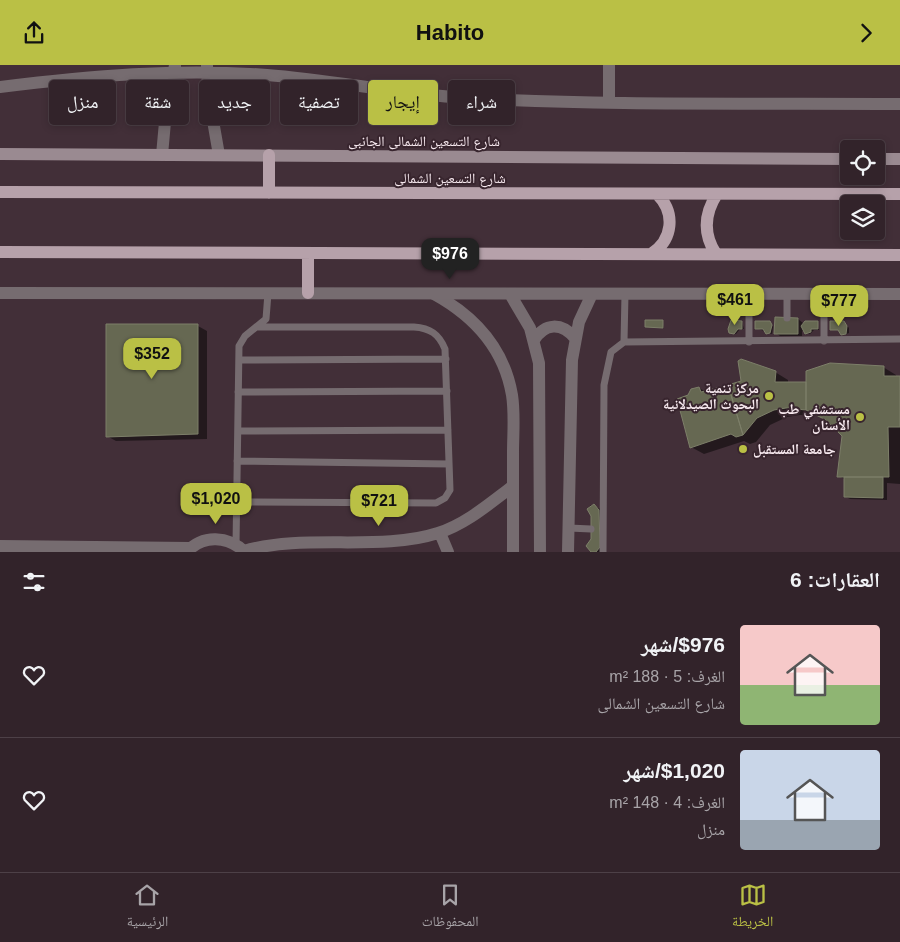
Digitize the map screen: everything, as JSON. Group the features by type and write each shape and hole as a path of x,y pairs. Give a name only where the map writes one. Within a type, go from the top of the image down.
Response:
{"main road":[{"name":"شارع التسعين الشمالى الجانبى","path":"0,153 840,159"},
{"path":"269,155 269,193"},
{"path":"885,159 900,159"},
{"name":"شارع التسعين الشمالى","path":"0,191 900,194"},
{"path":"650,254 663,244 670,222 667,207 657,194"},
{"path":"716,254 711,246 706,229 708,210 717,194"},
{"path":"0,252 900,255"},
{"path":"308,253 308,293"}],"street":[{"path":"608,65 609,102"},
{"path":"0,87 72,77 175,68 207,69 315,79 461,97 609,102 900,104"},
{"path":"162,155 175,68"},
{"path":"207,69 219,155"},
{"path":"0,293 900,294"},
{"path":"434,294 458,307 478,325 494,346 506,371 512,397 512,552"},
{"path":"510,294 524,316 534,340 540,378 540,552"},
{"path":"568,552 572,360 575,337 585,306 592,294"},
{"path":"534,340 539,332 548,327 558,326 568,330 575,337"},
{"path":"0,546 188,550 208,539 222,539 242,549 277,544 414,539 440,533 469,519 512,487"},
{"path":"440,533 448,552"}],"lane":[{"path":"242,549 237,502 239,360 242,341 259,327 268,314 268,293"},
{"path":"624,341 625,294"},
{"path":"749,294 749,341"},
{"path":"787,295 787,318"},
{"path":"824,295 824,341"},
{"path":"237,502 436,503 448,494 446,359 441,339 425,328 259,327"},
{"path":"603,552 597,529 604,385 612,352 624,341 749,341 787,338 824,341 900,339"},
{"path":"239,360 446,359"},
{"path":"238,392 447,391"},
{"path":"238,431 448,430"},
{"path":"237,461 449,464"},
{"path":"569,528 597,529"}],"building":[{"path":"775,317 798,318 798,334 774,334"},
{"path":"645,320 663,320 663,328 645,327"},
{"path":"731,320 742,321 742,329 738,329 734,334 729,333 728,329"},
{"path":"755,321 770,321 772,325 770,333 766,334 763,329 755,329"},
{"path":"805,321 818,321 818,329 811,329 811,332 805,334 801,326"},
{"path":"830,321 844,321 847,326 846,334 841,335 838,330 830,330"},
{"path":"106,324 198,324 198,434 106,437"},
{"name":"مركز تنمية البحوث الصيدلانية","path":"741,359 776,371 775,382 806,382 806,410 786,408 774,410 757,418 743,435 728,385 741,381 738,361"},
{"name":"مستشفي طب الأسنان","path":"830,363 884,366 884,376 900,376 900,427 888,427 889,477 837,477 842,436 826,420 806,410 806,371"},
{"path":"728,385 743,435 736,437 731,434 690,448 677,399 688,395 691,389 699,387 701,392"},
{"path":"844,477 883,477 883,498 844,497"},
{"path":"594,504 599,510 600,547 596,552 591,552 586,546 591,539 591,516 587,509"}],"place":[{"name":"مركز تنمية البحوث الصيدلانية","path":"769,396"},
{"name":"مستشفي طب الأسنان","path":"860,417"},
{"name":"جامعة المستقبل","path":"743,449"}]}
